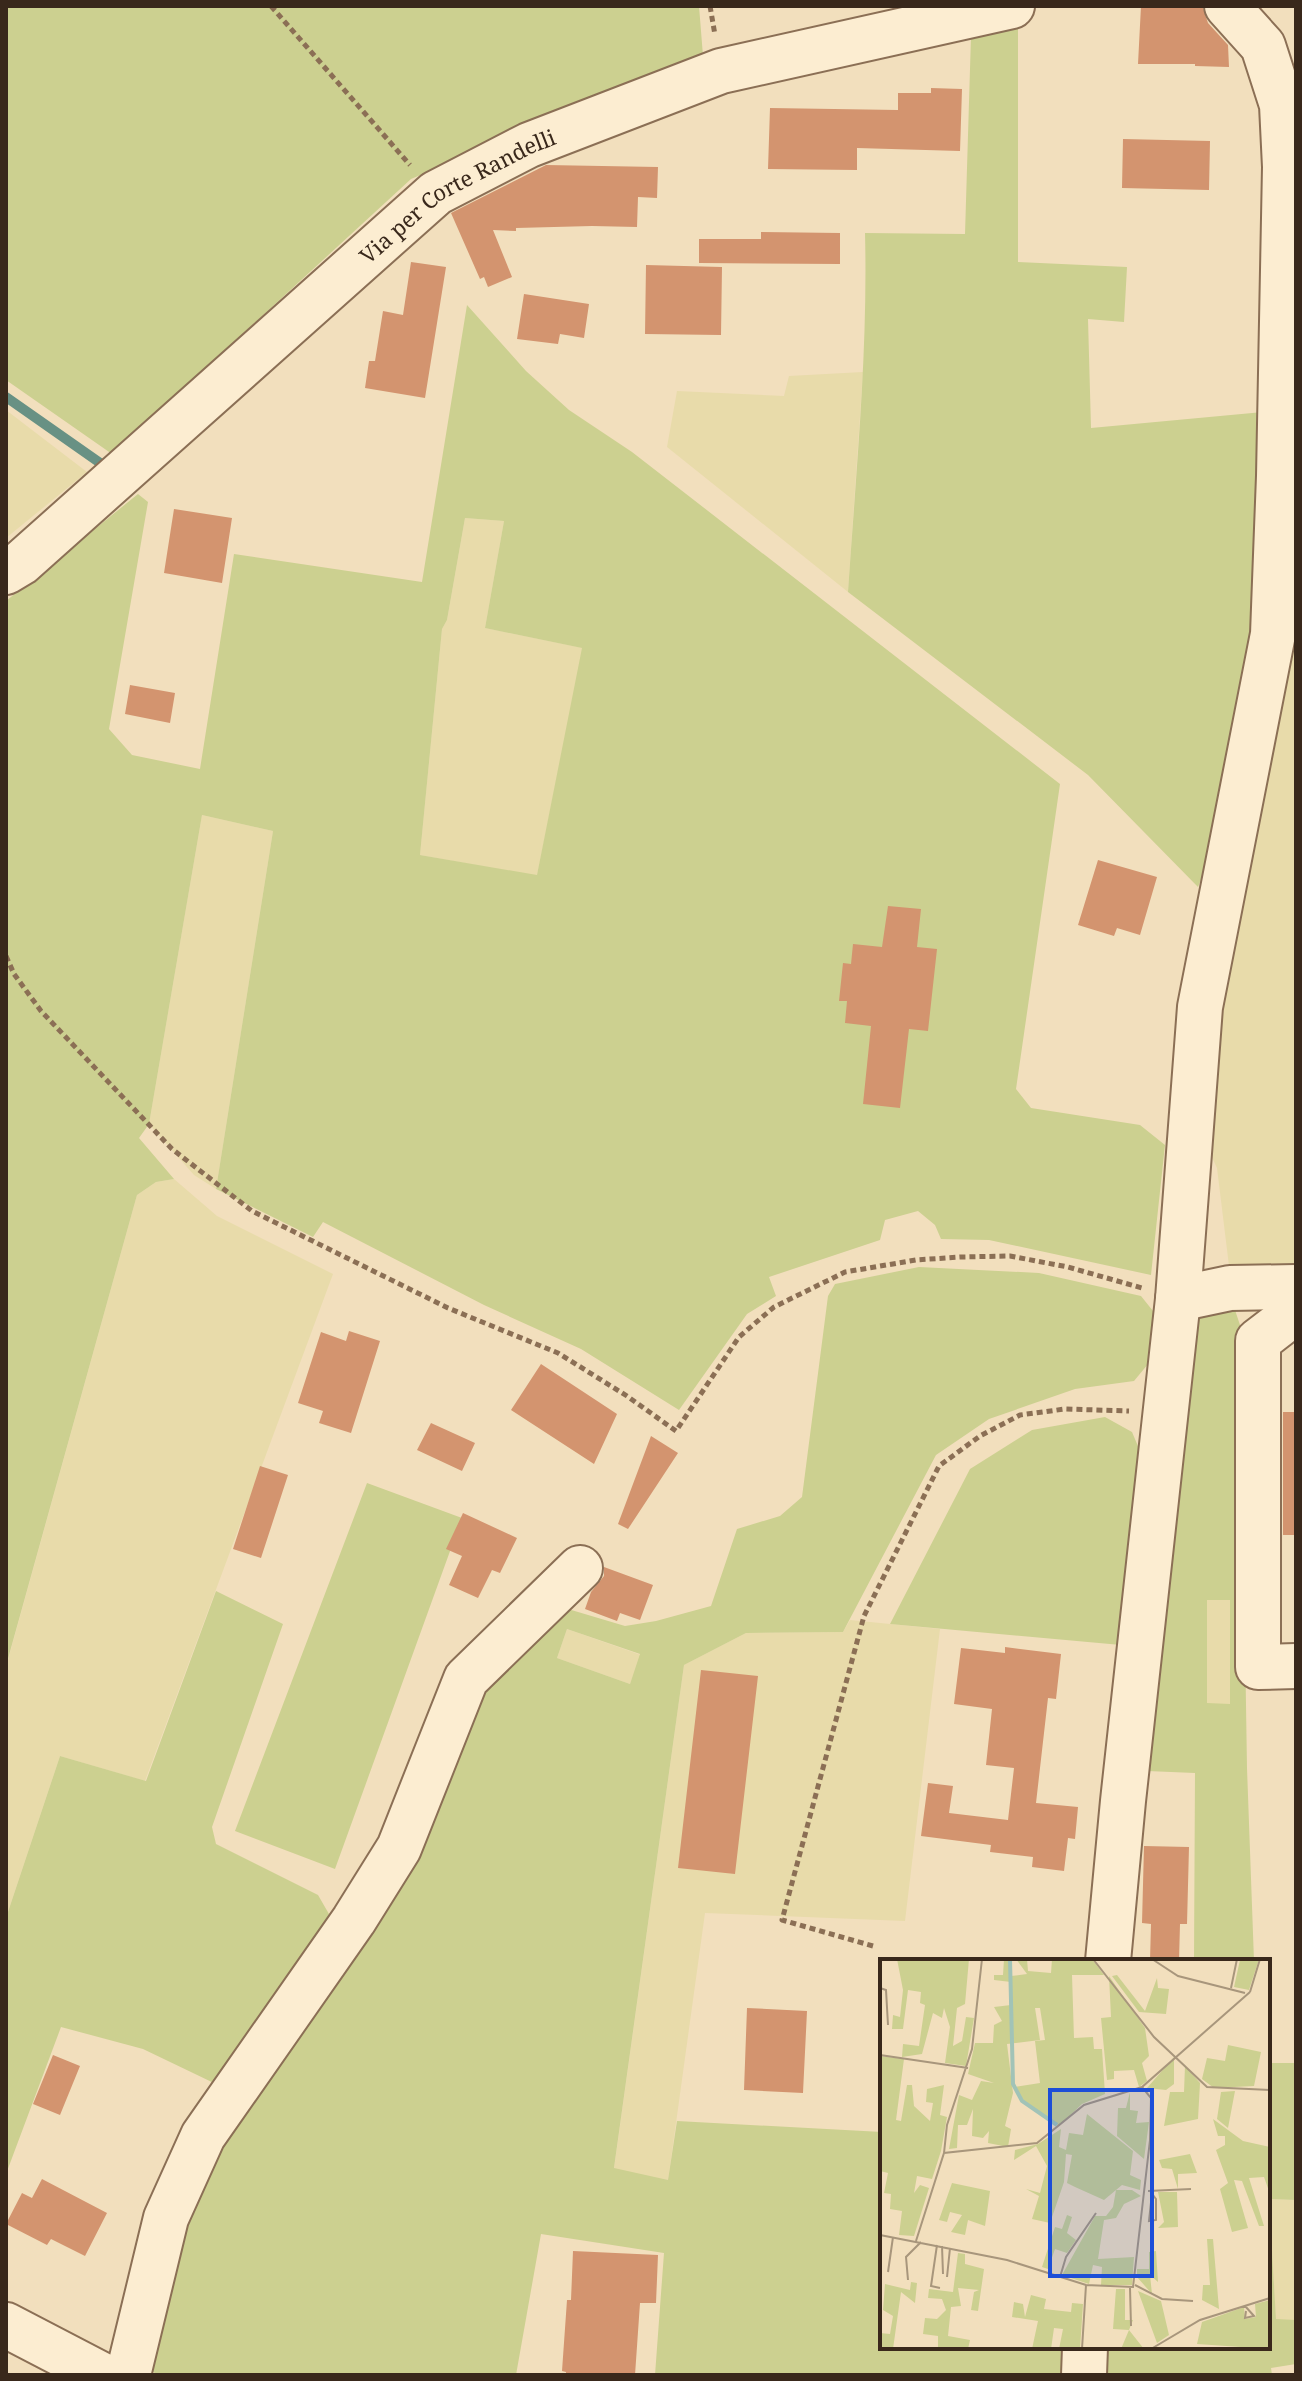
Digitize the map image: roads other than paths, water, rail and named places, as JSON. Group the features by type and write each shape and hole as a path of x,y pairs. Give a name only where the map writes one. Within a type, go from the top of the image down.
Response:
{"street":[{"name":"Via per Corte Randelli","path":"6,572 33,553 436,193 529,145 721,71 1012,6"},
{"path":"1108,1959 1178,1299 1200,1007 1273,634 1285,167 1282,105 1263,46 1227,6"},
{"path":"1178,1299 1230,1288 1290,1301 1258,1341 1258,1667 1296,1666"},
{"path":"128,2375 166,2218 203,2136 354,1920 399,1848 466,1679 580,1568"},
{"path":"6,2325 102,2375"},
{"path":"1084,2375 1085,2349"}],"waterway":[{"path":"6,397 103,465"}]}
